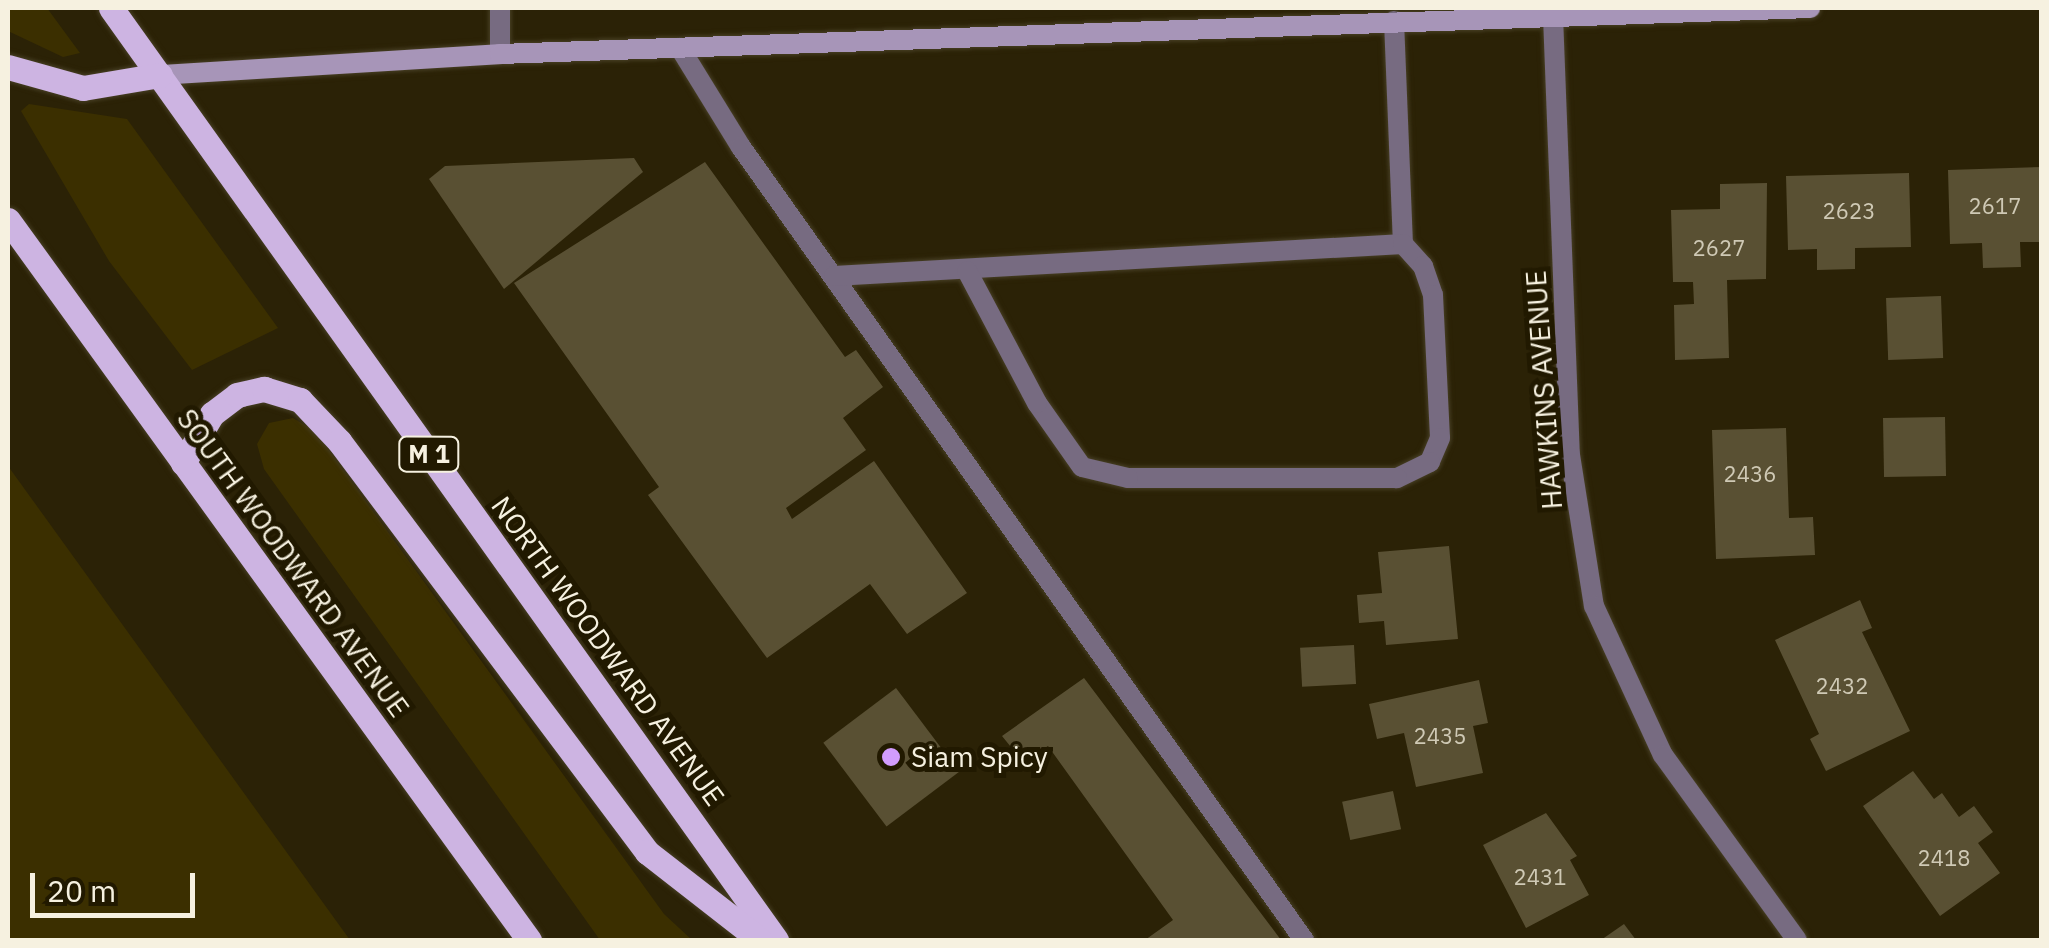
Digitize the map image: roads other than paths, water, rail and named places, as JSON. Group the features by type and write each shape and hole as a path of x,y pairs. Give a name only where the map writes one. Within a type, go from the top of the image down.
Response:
{"main road":[{"name":"NORTH WOODWARD AVENUE","path":"111,8 776,940"},
{"path":"8,67 83,88 160,75"},
{"name":"SOUTH WOODWARD AVENUE","path":"8,220 530,940"},
{"path":"184,463 212,414 237,396 264,389 300,400 339,441 647,852 760,940"}],"street":[{"path":"500,8 500,54"},
{"path":"160,75 500,54 1810,8"},
{"name":"HAWKINS AVENUE","path":"1553,16 1570,455 1594,606 1663,755 1796,940"},
{"path":"967,271 1038,403 1082,467 1128,478 1397,478 1430,462 1440,438 1432,296 1423,266 1403,244 1394,21"},
{"path":"680,48 834,276 1304,940"},
{"path":"834,276 1403,244"}],"place":[{"name":"Siam Spicy","path":"891,757"}]}
